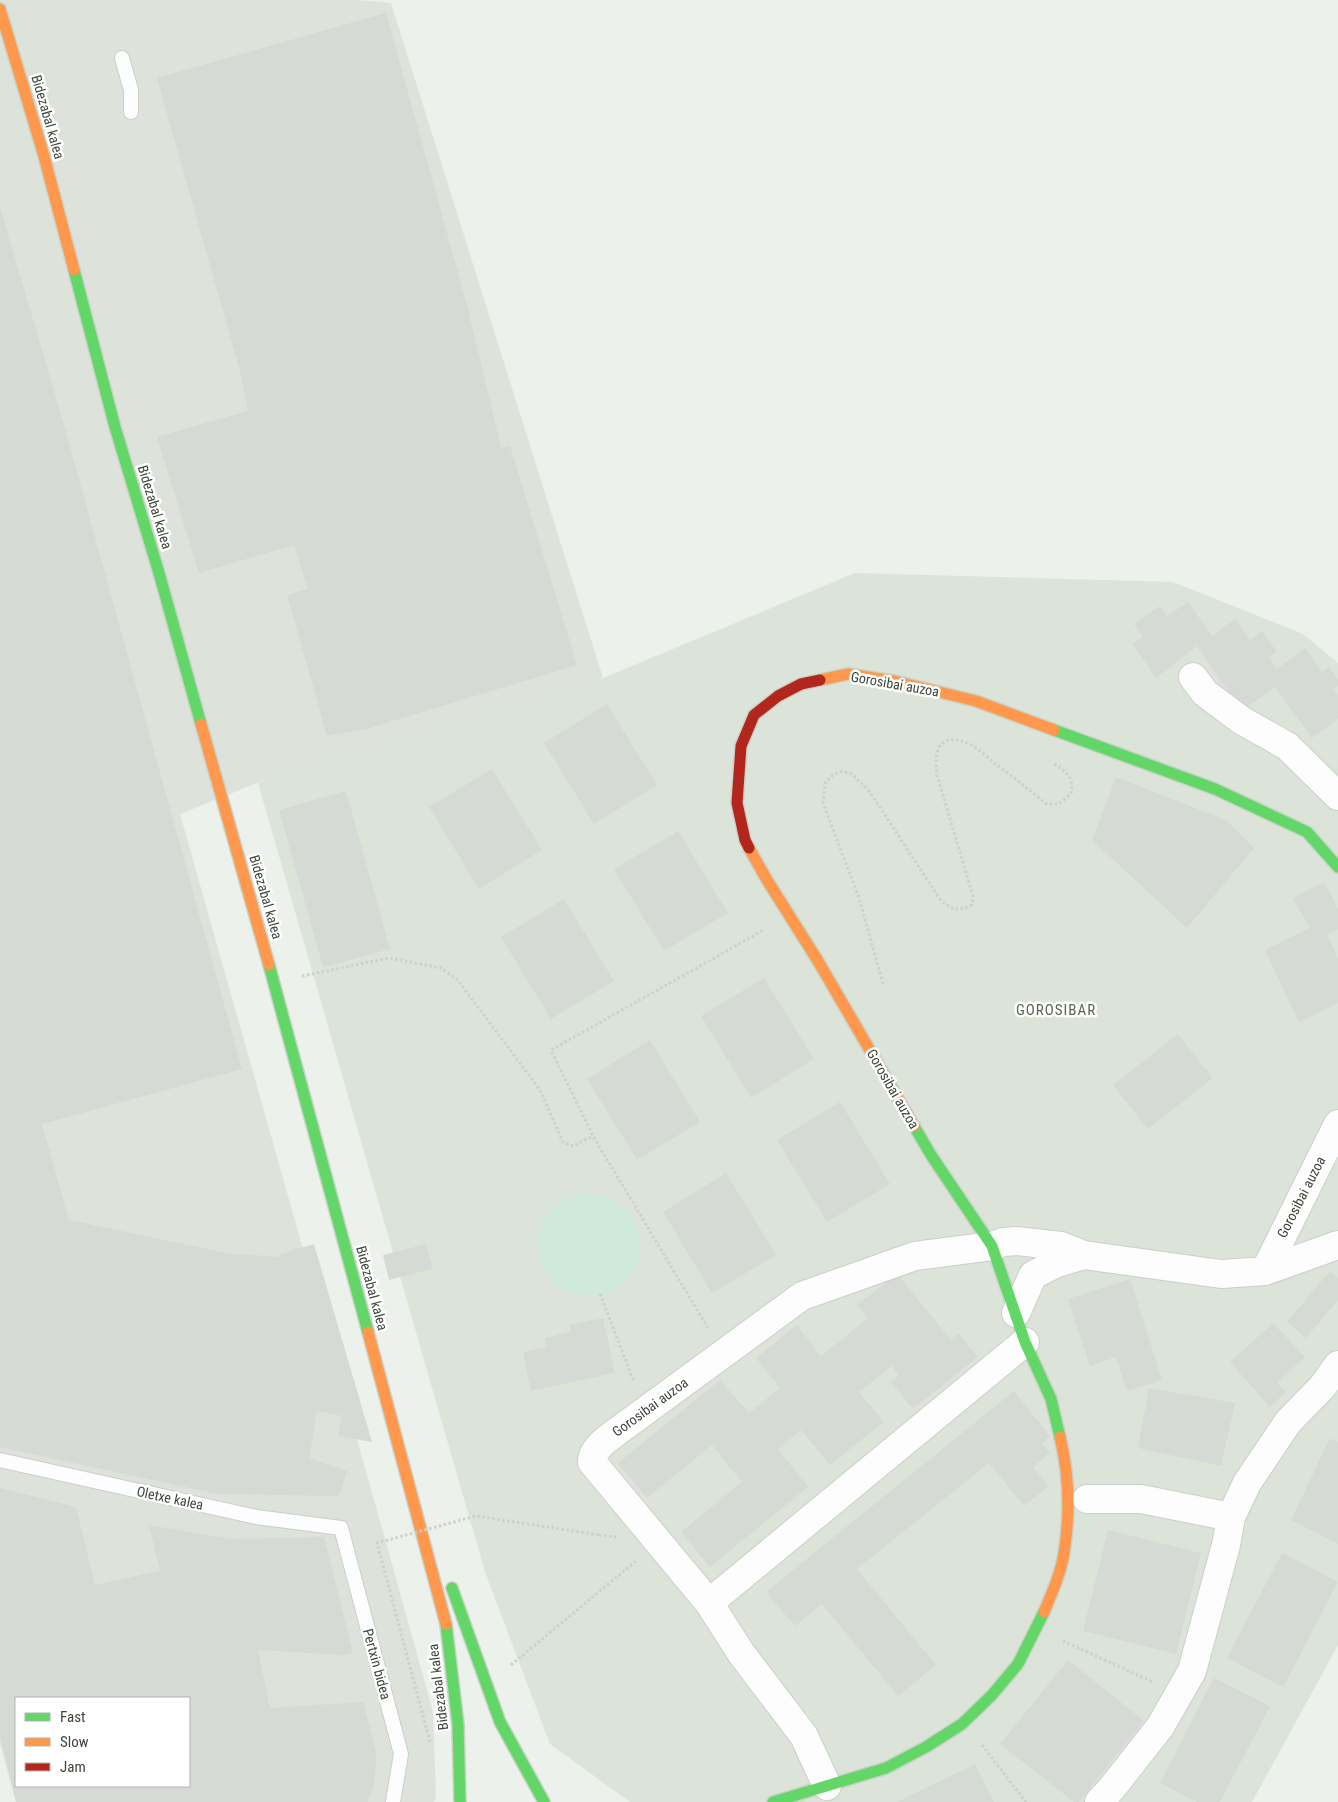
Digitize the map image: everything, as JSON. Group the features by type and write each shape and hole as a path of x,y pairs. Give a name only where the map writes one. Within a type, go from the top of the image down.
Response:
{"main road":[{"name":"Bidezabal kalea","path":"0,9 44,156 116,427 162,582 275,986 445,1618 458,1724 460,1802"},
{"name":"Gorosibai auzoa","path":"773,1802 886,1768 926,1747 962,1724 992,1695 1018,1664 1038,1626 1055,1586 1064,1553 1068,1500 1065,1458 1051,1398 1025,1342 1016,1313 1004,1243 931,1156 864,1038 767,880 745,840 737,803 741,746 754,715 778,696 801,684 848,674 894,681 976,701 1223,793 1307,832 1338,867"},
{"path":"403,1459 435,1538"},
{"path":"448,1574 500,1722 544,1802"}],"street":[{"path":"1193,677 1205,693 1241,720 1287,746 1338,796"},
{"name":"Gorosibai auzoa","path":"1265,1271 1338,1124"},
{"path":"1004,1243 1028,1260 1033,1275"},
{"name":"Gorosibai auzoa","path":"826,1786 804,1736 741,1653 709,1602 592,1462 592,1455 596,1449 614,1432 802,1296 915,1256 1004,1243 1061,1246 1084,1255 1221,1274 1265,1271 1338,1245"},
{"path":"1016,1313 1033,1275 1057,1262 1084,1255"},
{"path":"709,1602 1025,1342"},
{"path":"1099,1802 1160,1727 1192,1671 1223,1555 1231,1517 1247,1483 1288,1422 1323,1386 1338,1365"},
{"path":"1087,1499 1141,1499 1231,1517"}],"lane":[{"path":"122,58 131,90 131,112"},
{"name":"Oletxe kalea","path":"0,1460 256,1517 341,1528"},
{"name":"Pertxin bidea","path":"341,1528 401,1754 393,1802"}],"path":[{"path":"883,984 858,898 823,803 825,783 833,775 842,771 852,774 870,792 941,901 949,908 959,910 972,905 973,896 937,775 936,752 941,743 951,739 962,740 972,745 1047,804 1059,804 1071,794 1070,776 1049,760"},
{"path":"712,1335 593,1136 551,1050 770,927"},
{"path":"301,976 389,958 441,968 457,979 540,1090 563,1142 573,1146 593,1136"},
{"path":"600,1294 637,1390"},
{"path":"430,1742 377,1543 476,1516 599,1535"},
{"path":"512,1664 640,1558"},
{"path":"1058,1638 1179,1694"},
{"path":"977,1738 1026,1802"}],"shaded area":[{"path":"0,0 359,0 391,3 603,678 282,773 180,814 433,1712 436,1797 434,1802 16,1802 0,1743"},
{"path":"855,573 1173,582 1303,634 1338,663 1338,1645 1252,1802 630,1802 550,1744 485,1572 258,783 282,773 603,678"}],"green space":[{"path":"589,1194 608,1198 625,1209 636,1226 640,1245 636,1264 625,1281 608,1292 589,1296 570,1292 553,1281 542,1264 538,1245 542,1226 553,1209 570,1198"}],"building":[{"path":"386,13 468,309 501,448 510,446 577,665 366,729 327,736 287,595 308,589 294,545 199,573 157,437 248,411 241,375 157,78"},
{"path":"0,207 62,418 242,1069 42,1124 69,1220 231,1254 282,1257 280,1254 314,1244 372,1442 338,1436 342,1416 317,1411 309,1458 347,1471 339,1496 218,1494 0,1447"},
{"path":"1188,602 1212,636 1235,619 1250,640 1262,631 1277,652 1269,658 1277,669 1305,648 1322,672 1329,667 1338,679 1338,686 1334,689 1338,695 1338,719 1312,738 1275,687 1242,711 1197,646 1156,678 1133,644 1143,637 1134,624 1160,606 1167,616"},
{"path":"607,704 657,785 594,824 544,743"},
{"path":"492,769 542,850 479,889 429,807"},
{"path":"1116,777 1226,820 1254,848 1187,928 1092,840"},
{"path":"346,791 390,949 323,967 279,810"},
{"path":"678,831 728,913 664,951 614,869"},
{"path":"1324,882 1338,909 1338,929 1327,935 1338,958 1338,1003 1299,1022 1265,950 1310,928 1293,898"},
{"path":"564,899 614,981 551,1019 501,937"},
{"path":"764,978 814,1059 751,1098 701,1016"},
{"path":"1178,1034 1213,1078 1148,1129 1113,1085"},
{"path":"650,1040 700,1122 637,1160 587,1079"},
{"path":"840,1102 890,1184 827,1222 777,1140"},
{"path":"726,1173 776,1255 712,1293 663,1212"},
{"path":"426,1244 433,1269 389,1280 383,1255"},
{"path":"1330,1271 1338,1278 1338,1300 1306,1338 1287,1322"},
{"path":"897,1274 951,1340 958,1333 978,1357 913,1409 891,1382 899,1375 892,1366 859,1392 884,1422 830,1465 801,1430 778,1449 808,1487 710,1567 681,1532 742,1482 712,1445 647,1498 618,1463 720,1380 749,1413 780,1388 756,1358 797,1325 821,1356 868,1318 857,1305"},
{"path":"1130,1279 1162,1380 1127,1391 1116,1357 1090,1366 1068,1299"},
{"path":"603,1318 615,1373 531,1391 523,1352 547,1347 545,1338 571,1332 569,1325"},
{"path":"1273,1323 1305,1357 1277,1382 1286,1392 1270,1407 1230,1362"},
{"path":"1149,1388 1235,1403 1221,1466 1138,1448"},
{"path":"1014,1391 1050,1436 1042,1443 1050,1453 1033,1467 1049,1486 1024,1506 989,1463 857,1569 936,1665 898,1696 822,1604 795,1626 766,1592"},
{"path":"1330,1438 1338,1442 1338,1544 1291,1520"},
{"path":"0,1488 76,1507 95,1585 160,1571 149,1525 231,1539 324,1537 353,1653 344,1655 258,1650 270,1708 363,1702 376,1752 374,1784 368,1802 16,1802 0,1736"},
{"path":"1108,1530 1201,1553 1176,1654 1083,1631"},
{"path":"1282,1553 1338,1582 1283,1687 1227,1658"},
{"path":"1068,1660 1144,1721 1079,1802 1074,1802 1000,1744"},
{"path":"1214,1678 1270,1706 1220,1802 1197,1802 1160,1783"},
{"path":"975,1764 994,1802 897,1802"}],"traffic: fast":[{"path":"74,270 115,427 159,573 201,724"},
{"path":"1054,730 1215,789 1307,832 1338,867"},
{"path":"269,965 368,1332"},
{"path":"914,1126 931,1155 992,1246 1025,1342 1051,1399 1060,1437"},
{"path":"452,1588 500,1722 544,1802"},
{"path":"773,1802 886,1768 926,1747 962,1724 992,1695 1018,1664 1044,1612"},
{"path":"446,1624 458,1724 460,1802"}],"traffic: slow":[{"path":"0,9 44,156 74,270"},
{"path":"820,680 848,674 894,681 976,701 1054,730"},
{"path":"201,724 269,965"},
{"path":"749,848 818,961 914,1126"},
{"path":"368,1332 446,1624"},
{"path":"1044,1612 1061,1568 1066,1539 1067,1480 1060,1437"}],"traffic: jam":[{"path":"749,848 745,840 737,803 741,746 754,715 778,696 801,684 820,680"}],"district":[{"name":"GOROSIBAR","path":"1056,1010"}]}
